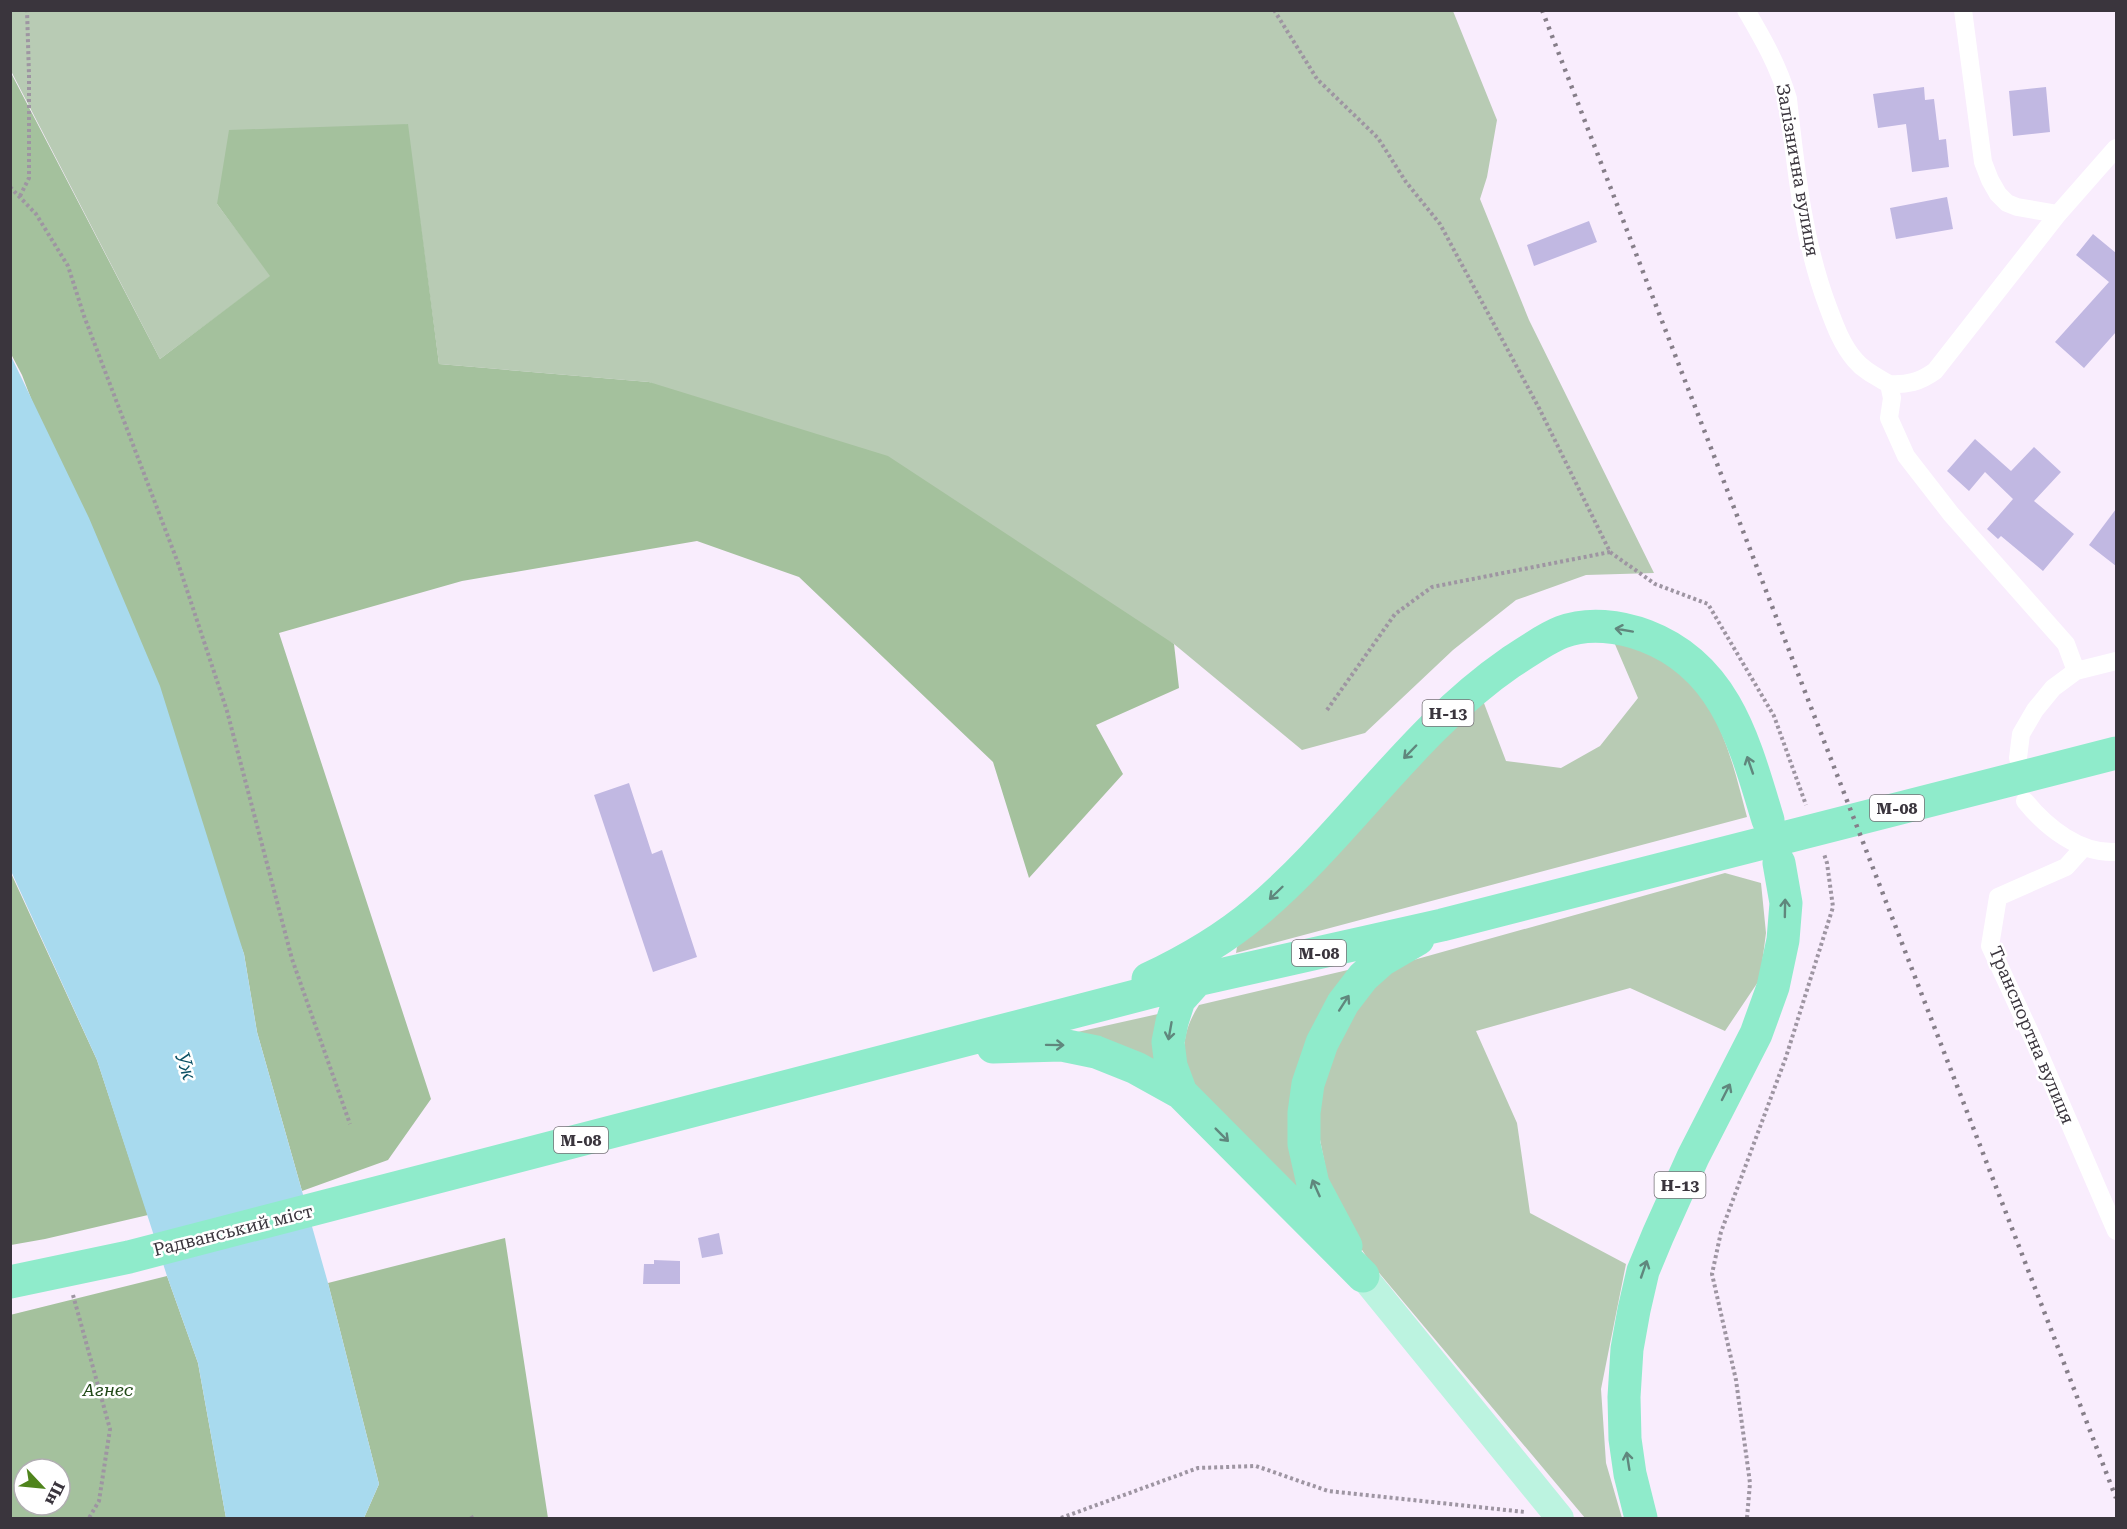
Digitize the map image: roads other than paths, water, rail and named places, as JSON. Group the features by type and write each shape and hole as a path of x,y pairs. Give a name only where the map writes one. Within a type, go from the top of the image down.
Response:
{"highway":[{"name":"Н-13","path":"1102,1005 1216,943 1256,912 1349,818 1441,719 1490,677 1529,650 1562,632 1599,626 1631,630 1660,641 1688,658 1706,675 1724,702 1739,735 1768,820"},
{"name":"М-08","path":"934,1049 1197,980 1442,925 2116,753"},
{"name":"Н-13","path":"1641,1518 1630,1474 1625,1439 1624,1397 1627,1349 1634,1310 1643,1271 1658,1234 1693,1157 1756,1034 1773,987 1783,940 1786,903 1779,863"},
{"path":"1363,1276 1313,1184 1304,1144 1304,1113 1308,1084 1322,1043 1343,1003 1363,977 1382,960 1442,925"},
{"path":"1180,1093 1171,1066 1168,1042 1179,1000 1197,980"},
{"path":"934,1049 1062,1045 1096,1052 1136,1068 1180,1093 1363,1276"},
{"name":"Радванський міст","path":"10,1282 139,1254 934,1049"}],"main road":[{"path":"1363,1276 1559,1517"}],"street":[{"name":"Залізнична вулиця","path":"1746,10 1783,80 1788,99 1804,225 1824,295 1836,327 1842,341 1856,361 1872,375 1889,384"},
{"path":"1963,10 1983,162 1990,180 1998,194 2007,203 2017,207 2058,214"},
{"path":"2076,671 2066,644 1950,514 1906,456 1889,418 1892,398 1889,384 1913,383 1935,371 2058,214 2114,156"},
{"path":"2018,758 2021,734 2035,710 2053,688 2076,671 2116,661"},
{"path":"2025,801 2049,827 2085,847 2104,853 2116,852"},
{"name":"Транспортна вулиця","path":"2085,847 2066,867 1998,897 1990,946 2116,1231"}],"water":[{"name":"Уж","path":"10,354 89,518 160,686 244,954 257,1032 328,1283 379,1484 364,1518 226,1518 198,1363 167,1276 97,1060 11,871"}],"railway":[{"path":"1542,10 2116,1498"}],"park label":[{"name":"Агнес","path":"108,1389"}]}
